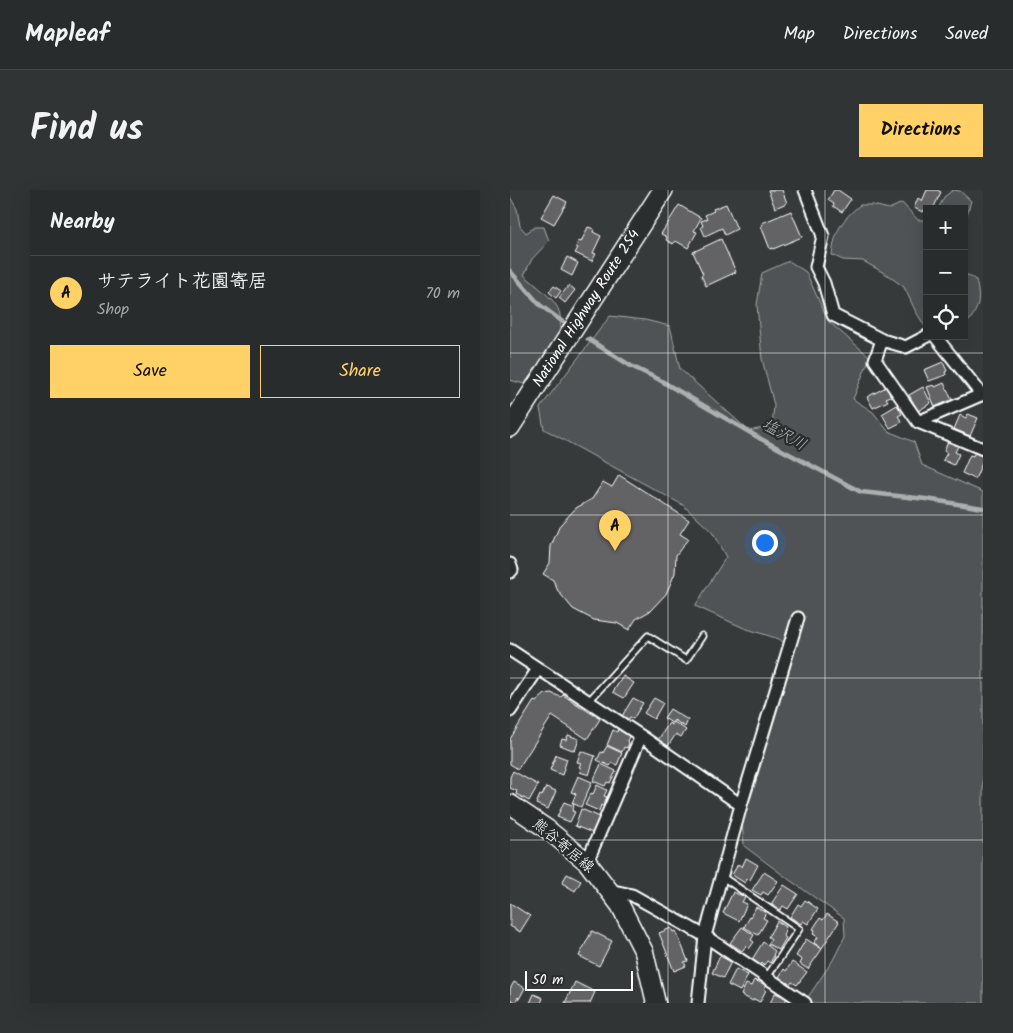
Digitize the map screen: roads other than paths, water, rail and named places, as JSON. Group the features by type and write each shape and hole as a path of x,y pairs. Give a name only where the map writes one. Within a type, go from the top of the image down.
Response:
{"highway":[{"name":"National Highway Route 254","path":"510,427 664,190"}],"main road":[{"name":"熊谷寄居線","path":"511,806 547,829 587,862 609,890 620,905 644,952 656,1003"}],"street":[{"path":"805,190 823,236 816,267 824,283 833,315 882,340 906,347 923,338"},
{"path":"882,340 875,360 918,422 983,449"},
{"path":"918,422 982,395 937,340"},
{"path":"510,564 512,570 510,572"},
{"path":"698,1003 705,936 741,805 798,618"},
{"path":"510,650 641,736 741,805"},
{"path":"510,711 538,669"},
{"path":"587,862 641,736"},
{"path":"609,890 632,895 705,936 805,1003"}],"lane":[{"path":"588,702 648,636 686,660 702,636"},
{"path":"721,876 799,929 767,977"}],"waterway":[{"name":"塩沢川","path":"510,271 540,305 567,325"},
{"name":"塩沢川","path":"588,339 631,366 658,379 761,439 861,492 926,499 983,508"}],"place":[{"name":"サテライト花園寄居","path":"615,551"}]}
